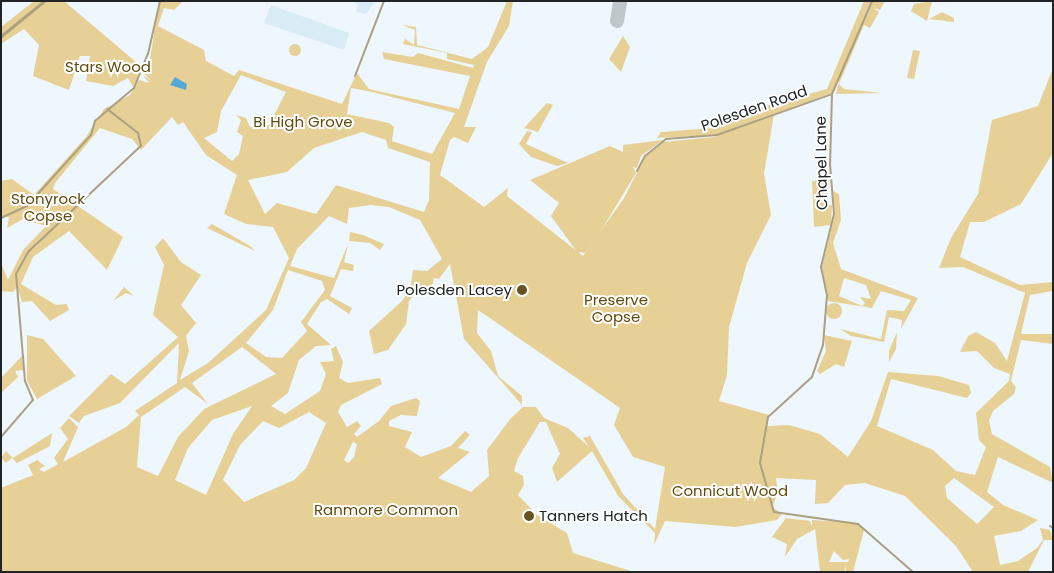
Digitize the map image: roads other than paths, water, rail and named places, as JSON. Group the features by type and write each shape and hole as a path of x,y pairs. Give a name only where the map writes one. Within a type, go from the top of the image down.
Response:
{"street":[{"path":"1,36 44,1"},
{"path":"1,218 27,206 107,109 128,95 140,77 160,1"},
{"path":"355,76 384,1"},
{"path":"832,94 872,1"},
{"name":"Polesden Road","path":"637,171 645,156 666,139 717,135 832,94"},
{"name":"Chapel Lane","path":"832,94 830,164 834,214 821,268 827,295 823,345 812,376 768,418 759,454 771,489 770,508 779,515 858,524 913,572"},
{"path":"1,437 33,400 25,381 16,274 30,251 141,146 138,133 107,109"}],"water":[{"path":"175,77 187,84 186,90 170,85"}],"place":[{"name":"Polesden Lacey","path":"522,290"},
{"name":"Tanners Hatch","path":"529,516"}],"park label":[{"name":"Stars Wood","path":"108,67"},
{"name":"Bi High Grove","path":"303,122"},
{"name":"Stonyrock Copse","path":"48,206"},
{"name":"Preserve Copse","path":"616,308"},
{"name":"Connicut Wood","path":"730,491"},
{"name":"Ranmore Common","path":"386,510"}]}
